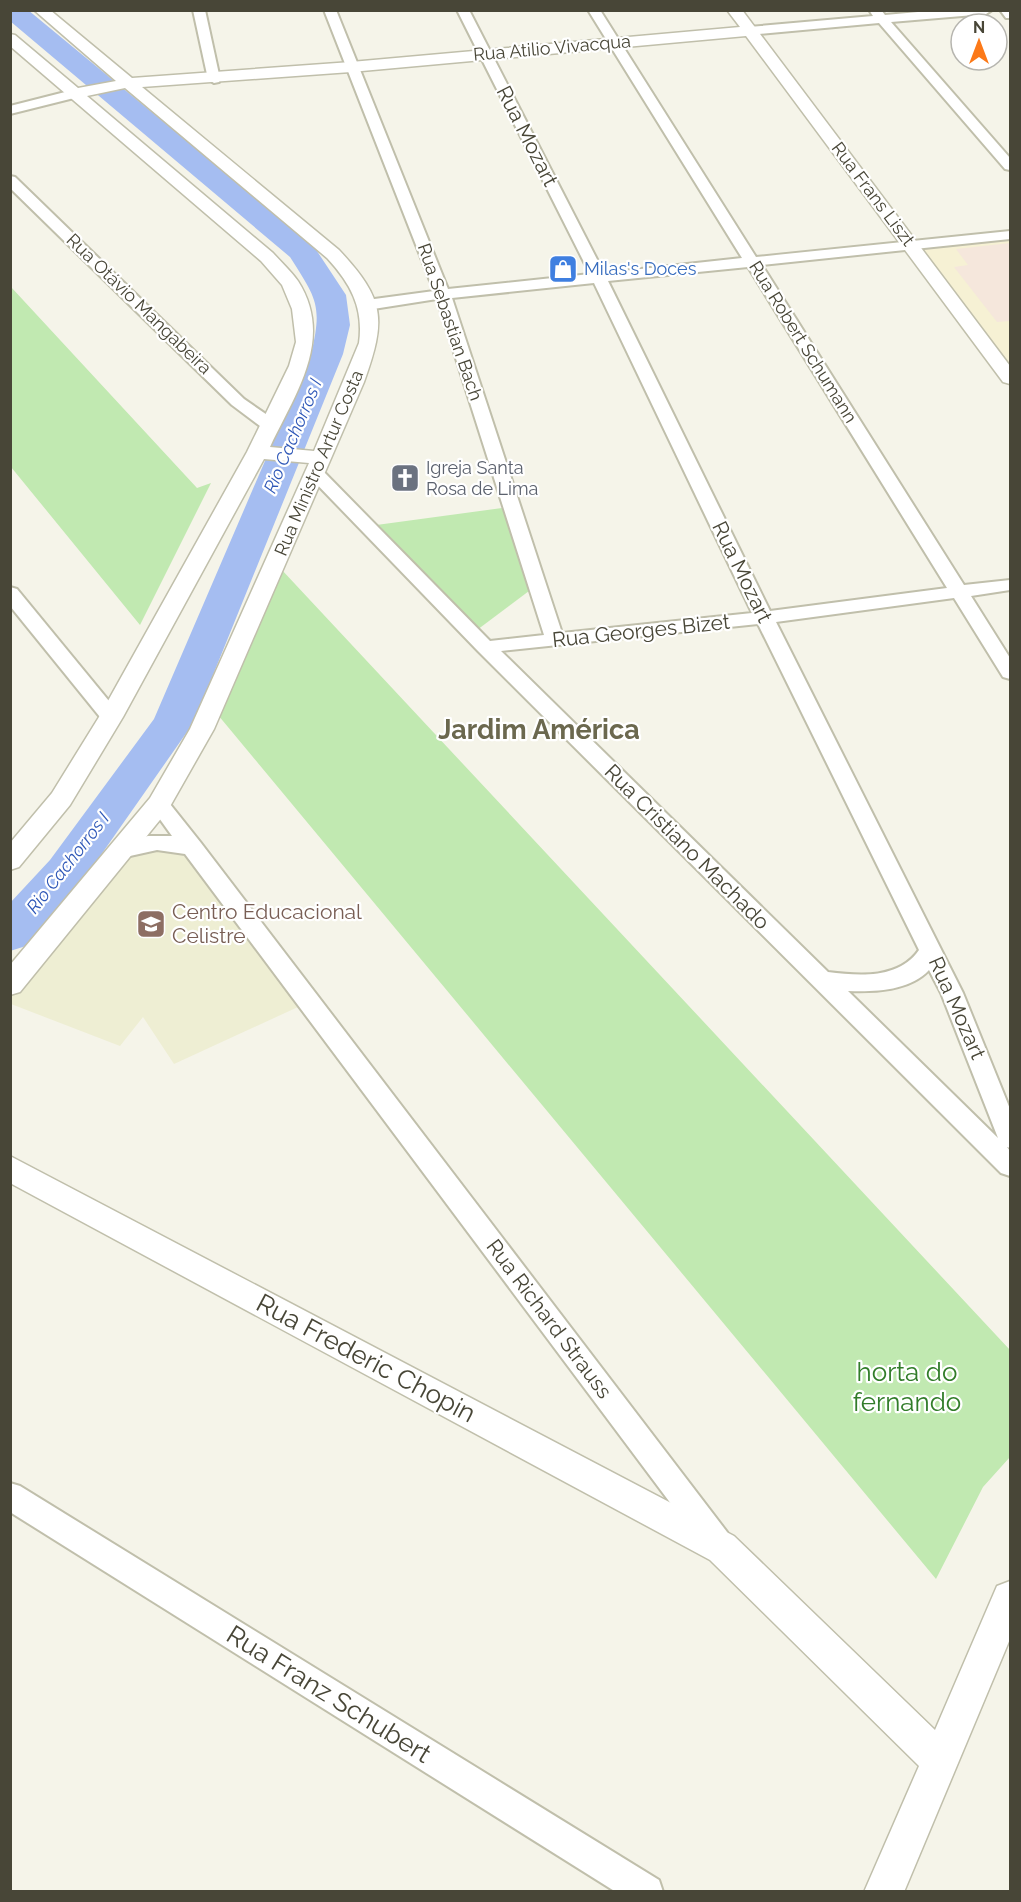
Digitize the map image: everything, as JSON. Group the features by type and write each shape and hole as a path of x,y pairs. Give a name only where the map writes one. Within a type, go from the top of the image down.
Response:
{"street":[{"name":"Rua Ministro Artur Costa","path":"10,985 159,804 201,729 222,686 368,343 370,328 367,305 362,291 349,271 333,254 124,84 40,10"},
{"path":"199,10 214,79"},
{"name":"Rua Sebastian Bach","path":"330,10 443,294 555,640"},
{"name":"Rua Mozart","path":"463,10 599,278 952,993 1011,1138"},
{"name":"Rua Robert Schumann","path":"594,10 1011,673"},
{"name":"Rua Frans Liszt","path":"734,10 1011,378"},
{"name":"Rua Atilio Vivacqua","path":"79,93 124,84 214,79 749,31 878,15 986,10"},
{"path":"1006,10 1011,15"},
{"path":"878,15 1011,166"},
{"path":"10,38 79,93 267,258 290,283 302,309 304,342 299,366 270,425 265,452 62,799 10,861"},
{"path":"10,110 79,93"},
{"name":"Rua Otávio Mangabeira","path":"10,180 238,402 270,425"},
{"path":"367,305 443,294 1011,235"},
{"path":"265,452 315,463"},
{"name":"Rua Cristiano Machado","path":"315,463 485,648 1011,1166"},
{"name":"Rua Georges Bizet","path":"485,648 765,618 1011,585"},
{"path":"10,593 111,717"},
{"name":"Rua Richard Strauss","path":"159,804 722,1548 939,1760"},
{"path":"121,850 139,844 158,842 192,848"},
{"path":"822,980 849,983 898,978 918,968 931,950"},
{"name":"Rua Frederic Chopin","path":"10,1168 722,1548"},
{"name":"Rua Franz Schubert","path":"10,1496 647,1892"},
{"path":"884,1892 939,1760 1011,1598"}],"shaded area":[{"path":"1010,238 1010,369 918,249"},
{"path":"1010,243 1010,321 997,322 954,267 968,265 956,249"},
{"name":"Centro Educacional Celistre","path":"160,850 181,854 192,862 298,1007 174,1064 143,1017 120,1046 11,1004 11,986 118,863 136,853"}],"green space":[{"path":"11,287 197,488 211,483 140,625 11,467"},
{"path":"502,508 533,588 477,630 369,526"},
{"name":"horta do fernando","path":"281,569 1010,1350 1010,1457 983,1487 936,1579 218,715"}],"waterway":[{"name":"Rio Cachorros I","path":"10,934 66,871 173,722 327,354 334,325 330,295 302,251 12,10"}],"place":[{"name":"Milas's Doces","path":"563,269"},
{"name":"Igreja Santa Rosa de Lima","path":"405,478"},
{"name":"Centro Educacional Celistre","path":"151,924"}],"district":[{"name":"Jardim América","path":"539,730"}]}
